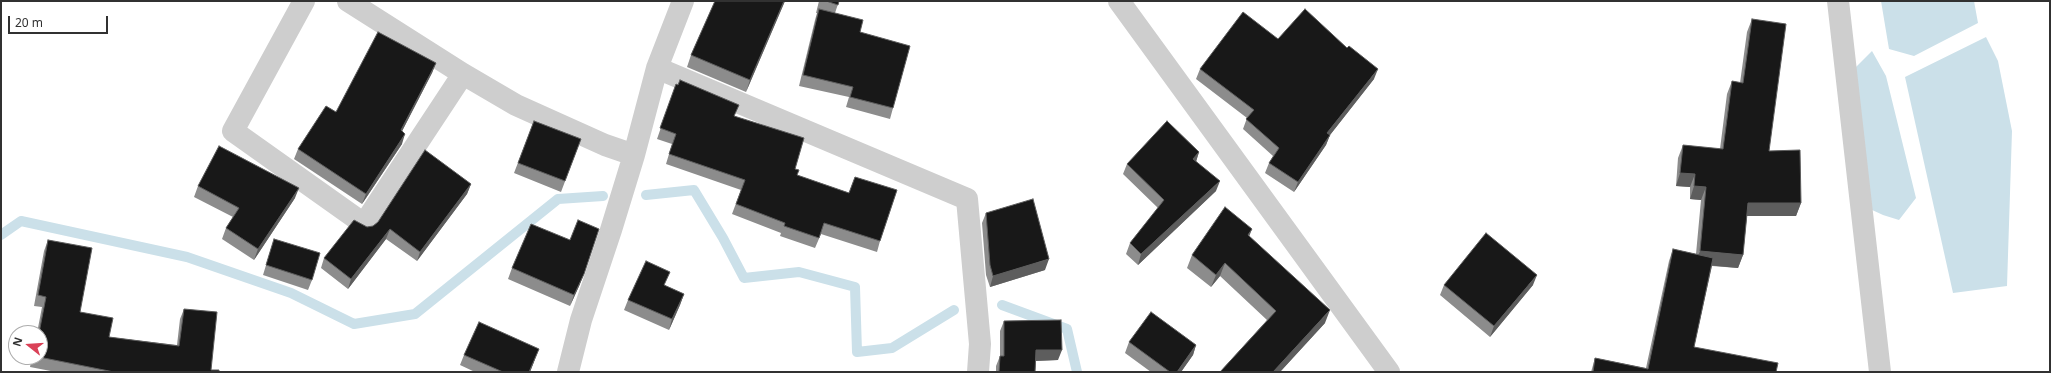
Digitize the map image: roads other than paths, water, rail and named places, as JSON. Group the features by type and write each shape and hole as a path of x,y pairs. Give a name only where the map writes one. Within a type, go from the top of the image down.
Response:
{"street":[{"path":"304,1 233,131 364,224 463,74"},
{"path":"348,1 463,74 516,105 634,155"},
{"path":"568,372 581,320 634,155 657,68 683,1"},
{"path":"1838,1 1880,372"},
{"path":"1129,5 1389,372"},
{"path":"657,68 967,199 980,344 978,372"}],"water":[{"path":"1881,1 1974,1 1978,23 1914,56 1889,49"},
{"path":"1986,37 1998,61 2012,131 2007,286 1953,293 1905,77"},
{"path":"1872,51 1886,76 1916,198 1899,220 1870,209 1854,69"}],"waterway":[{"path":"646,195 694,190 723,238 744,278 799,272 855,287 857,352 892,348 954,310"},
{"path":"1,235 21,221 187,257 291,293 354,324 415,314 558,199 603,196"},
{"path":"1002,305 1067,329 1077,372"}]}
